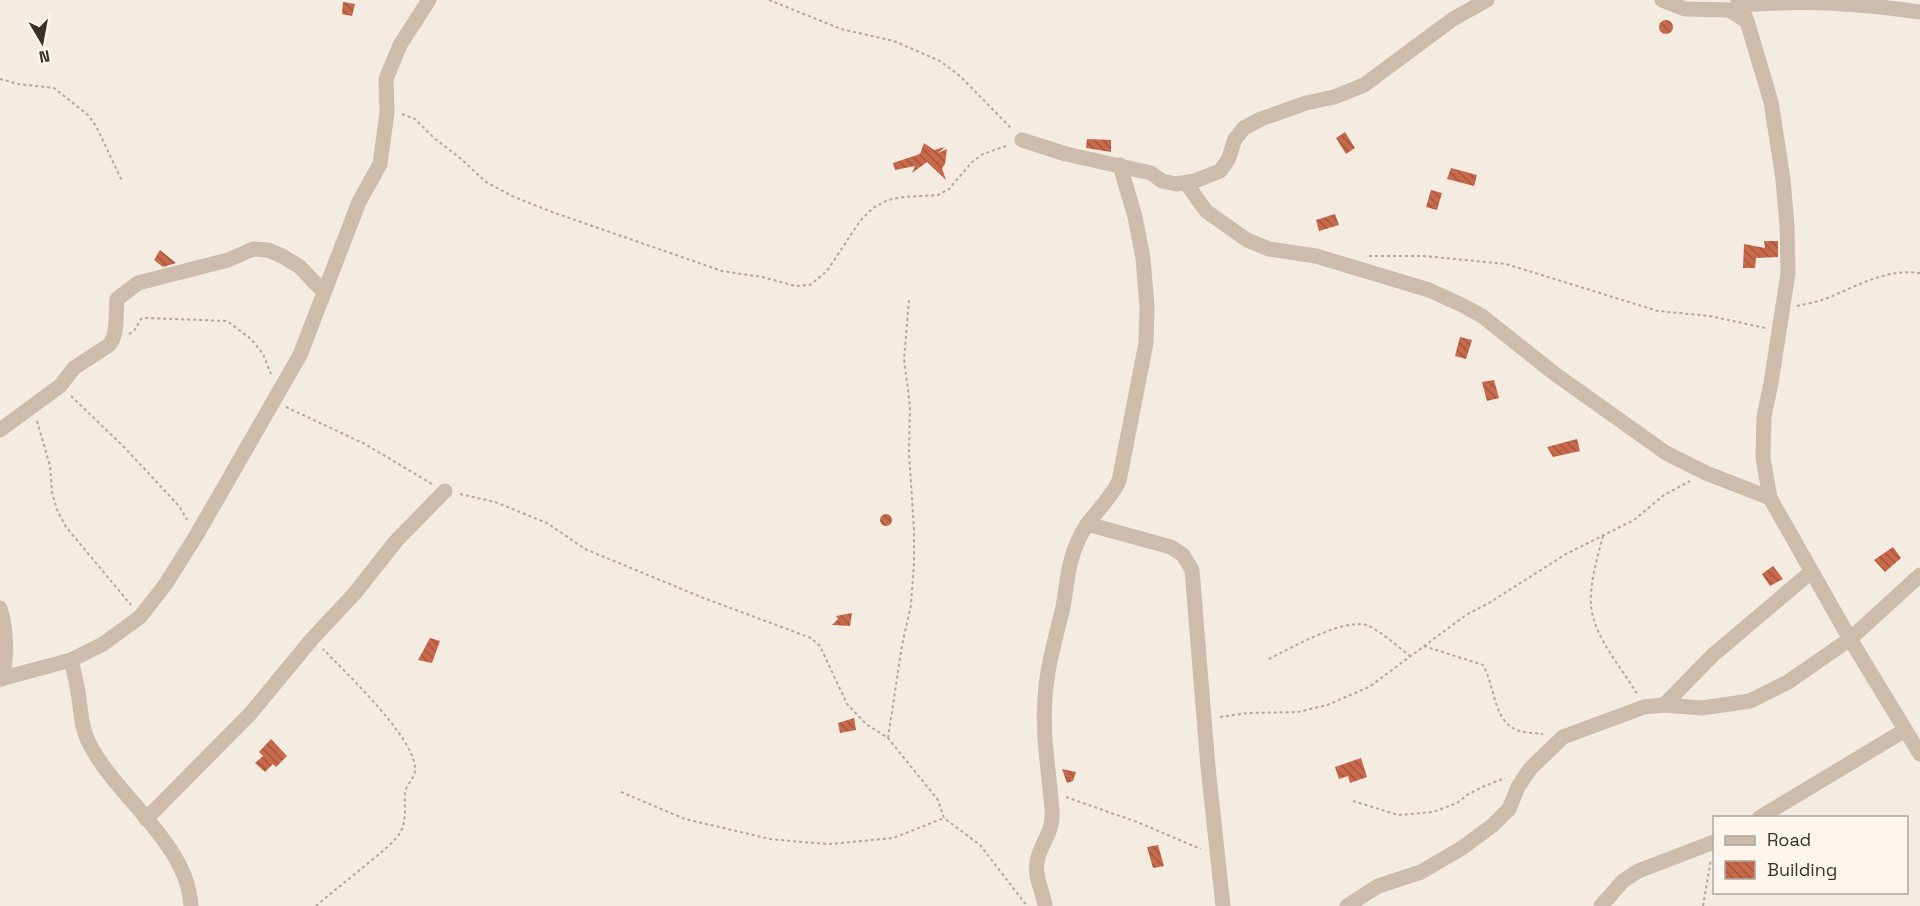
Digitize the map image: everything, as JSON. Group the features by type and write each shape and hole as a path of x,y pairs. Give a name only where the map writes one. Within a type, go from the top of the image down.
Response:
{"street":[{"path":"1,679 71,660 103,644 140,617 165,585 196,536 300,355 359,201 380,164 387,113 386,79 400,45 429,0"},
{"path":"1022,140 1066,154 1151,173 1162,181 1176,184 1195,181 1220,171 1228,160 1235,139 1244,128 1261,119 1305,103 1334,97 1364,85 1453,19 1487,0"},
{"path":"1662,0 1685,9 1729,10 1747,21"},
{"path":"1920,12 1823,0 1740,3 1771,102 1783,179 1787,226 1788,273 1780,332 1764,417 1763,458 1770,498 1850,639 1920,754"},
{"path":"1045,906 1036,864 1052,824 1044,742 1045,696 1053,648 1073,553 1086,524 1112,495 1119,481 1146,343 1147,307 1143,258 1135,217 1120,165"},
{"path":"1186,183 1206,211 1226,227 1258,244 1284,253 1316,256 1429,290 1462,304 1482,316 1555,374 1666,453 1706,473 1770,498"},
{"path":"0,430 60,386 74,368 109,345 114,334 117,299 138,283 228,260 253,249 268,250 282,256 300,267 325,290"},
{"path":"146,819 250,714 312,639 356,593 396,541 445,490"},
{"path":"1086,524 1171,547 1183,555 1192,570 1204,720 1223,906"},
{"path":"1664,705 1713,655 1811,572"},
{"path":"1347,906 1378,886 1421,872 1462,848 1493,825 1509,809 1518,787 1530,769 1563,736 1644,707 1664,705 1702,708 1750,700 1788,682 1850,639 1920,575"},
{"path":"0,608 5,645 5,664 1,679"},
{"path":"71,660 83,730 109,775 146,819 182,869 188,884 190,906"},
{"path":"1763,816 1905,730"},
{"path":"1601,906 1623,881 1638,871 1713,842"}],"path":[{"path":"387,113 405,114 415,118 434,138 486,182 512,196 722,271 762,277 796,286 810,285 827,271 860,221 873,208 888,200 938,195 949,189 972,162 983,154 1022,140 960,76 940,61 894,41 841,29 769,0"},
{"path":"0,79 18,84 54,88 88,115 96,126 122,181"},
{"path":"1359,256 1424,255 1506,264 1658,311 1710,315 1780,332"},
{"path":"1783,310 1823,300 1853,285 1897,272 1920,273"},
{"path":"888,738 902,645 911,605 914,563 909,453 910,406 904,359 909,300"},
{"path":"114,334 130,334 141,319 146,318 227,321 251,339 262,354 277,398 365,444 445,490 495,502 548,522 585,549 701,597 811,638 820,646 848,704 866,724 888,738 938,800 944,818 980,845 1028,906"},
{"path":"60,386 125,448 179,506 196,536"},
{"path":"33,407 50,466 52,492 57,510 66,527 140,617"},
{"path":"1204,720 1248,713 1298,712 1327,705 1369,687 1466,615 1566,554 1634,520 1664,495 1706,473"},
{"path":"1603,536 1590,596 1594,615 1602,639 1644,707"},
{"path":"1269,659 1327,631 1360,624 1384,636 1410,656"},
{"path":"312,639 368,695 390,721 415,766 415,772 407,785 405,817 398,836 316,906"},
{"path":"1424,646 1483,665 1488,674 1499,712 1509,727 1520,731 1563,736"},
{"path":"1353,801 1398,815 1433,812 1457,803 1482,787 1530,769"},
{"path":"1049,791 1137,822 1218,856"},
{"path":"621,792 685,819 770,839 802,842 830,844 893,838 944,818"},
{"path":"1703,906 1713,848"}],"building":[{"path":"343,2 355,4 352,16 342,14"},
{"path":"1666,20 1671,22 1673,27 1671,32 1666,34 1661,32 1659,27 1661,22"},
{"path":"1345,132 1355,148 1346,154 1336,138"},
{"path":"1087,139 1111,140 1111,152 1086,148"},
{"path":"924,143 934,150 945,147 938,153 947,149 945,164 942,168 946,180 927,162 912,173 915,166 895,170 893,163 920,154"},
{"path":"1451,168 1477,175 1474,186 1447,179"},
{"path":"1431,190 1442,193 1437,210 1426,207"},
{"path":"1335,214 1339,225 1319,231 1316,220"},
{"path":"1764,241 1778,241 1778,257 1756,258 1755,268 1743,268 1744,244 1765,248"},
{"path":"160,250 176,263 163,267 154,260"},
{"path":"1460,337 1472,340 1466,359 1455,356"},
{"path":"1494,380 1499,398 1487,401 1482,382"},
{"path":"1577,439 1580,451 1553,457 1547,447"},
{"path":"888,514 892,520 888,526 884,526 880,518"},
{"path":"1893,547 1901,558 1885,572 1874,560"},
{"path":"1773,566 1783,579 1770,586 1762,574"},
{"path":"852,613 850,626 832,625 838,619 836,616"},
{"path":"430,638 440,641 432,663 418,660"},
{"path":"854,718 856,730 840,733 838,723"},
{"path":"271,739 287,756 276,767 273,764 265,772 255,763 263,756 259,752"},
{"path":"1361,758 1367,777 1350,783 1348,776 1339,779 1335,767"},
{"path":"1062,769 1076,772 1073,781 1067,783"},
{"path":"1158,845 1164,866 1153,868 1147,847"}]}
